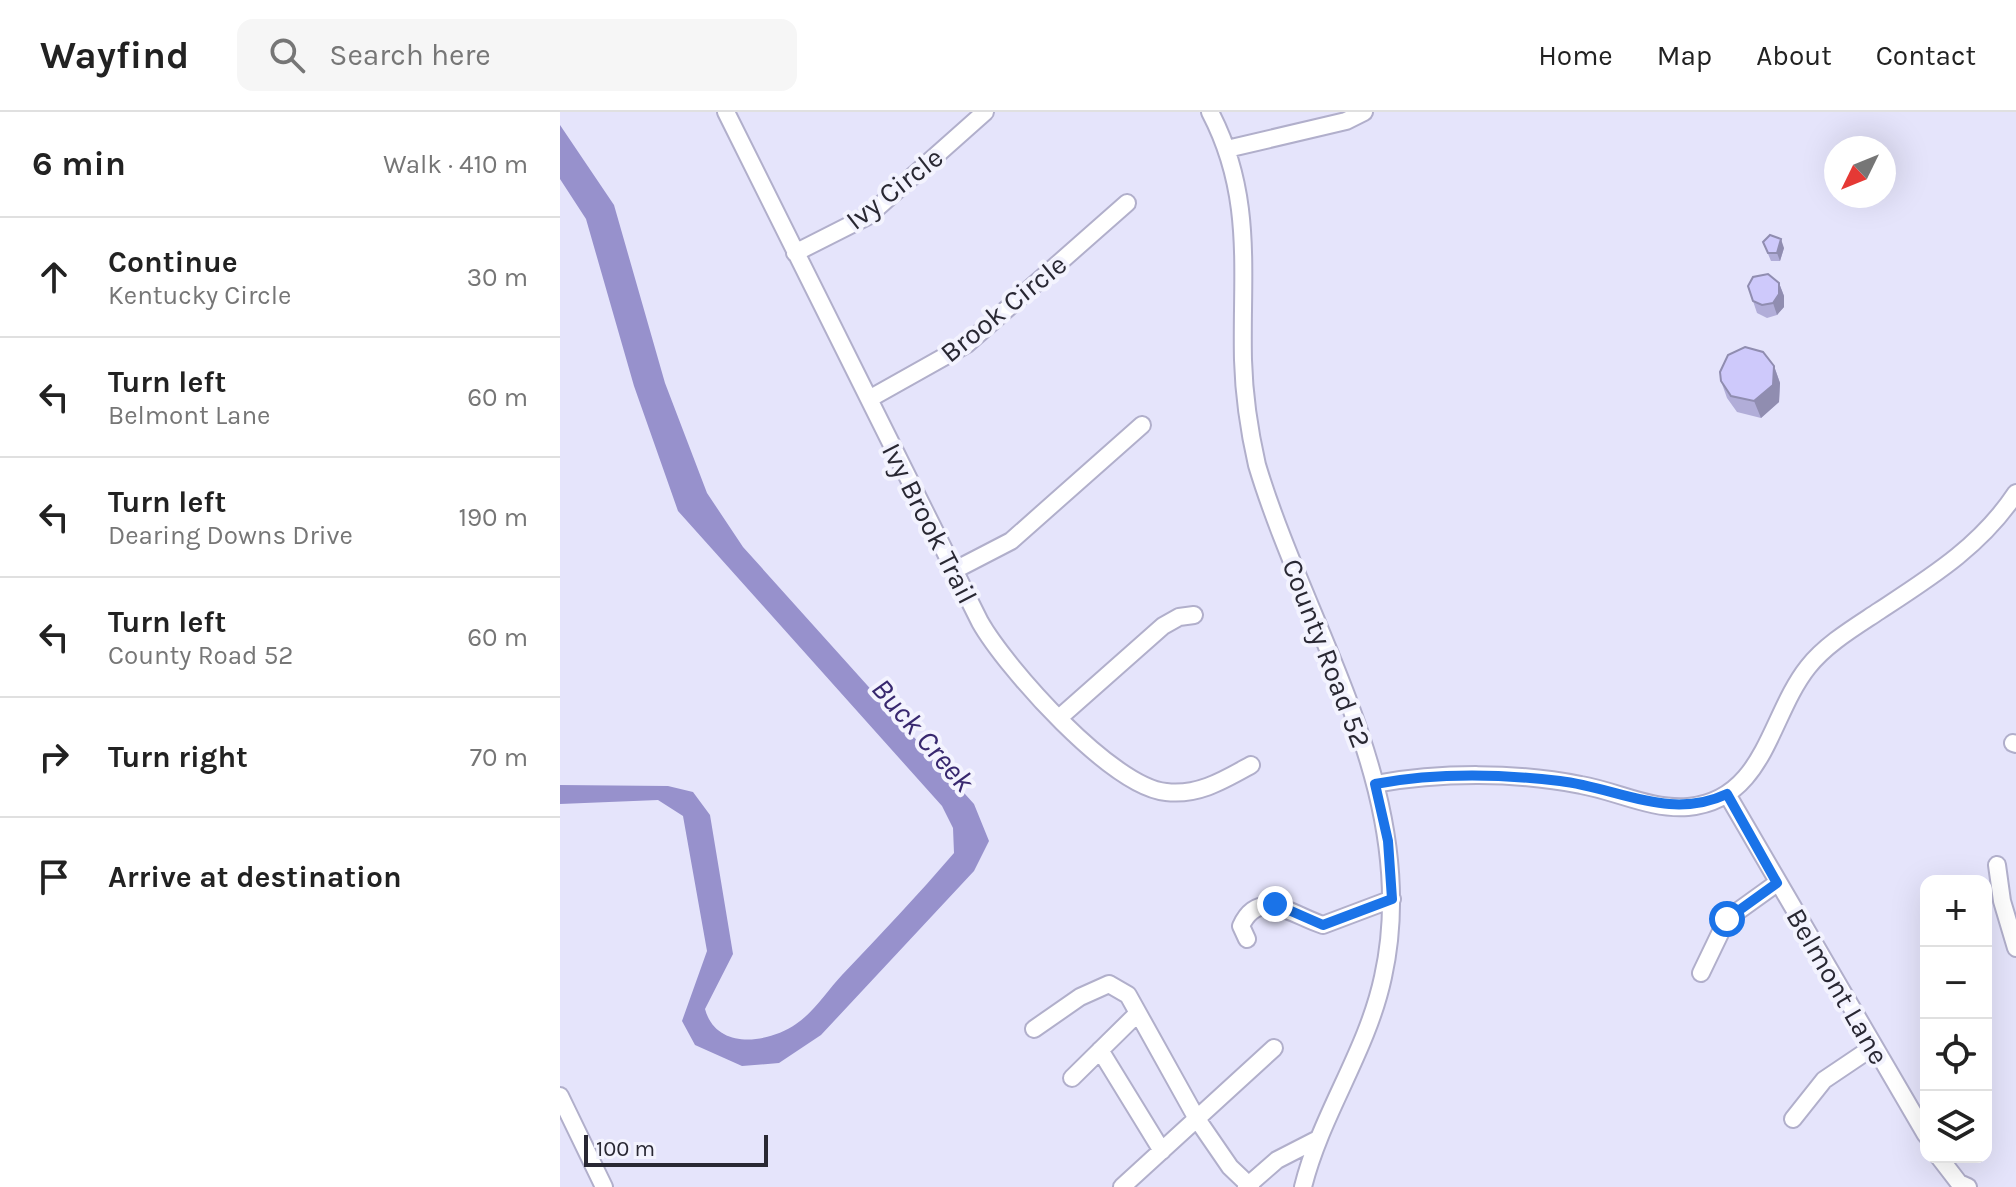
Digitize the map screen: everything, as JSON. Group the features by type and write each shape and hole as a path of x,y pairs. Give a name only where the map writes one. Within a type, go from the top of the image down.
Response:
{"street":[{"name":"Ivy Circle","path":"795,253 877,208 985,112"},
{"name":"County Road 52","path":"1210,112 1227,149 1243,219 1243,362 1248,422 1257,465 1375,784 1388,841 1392,899 1388,952 1371,1024 1318,1139 1303,1187"},
{"path":"1227,149 1346,121 1364,112"},
{"name":"Ivy Brook Trail","path":"729,113 795,253 986,633 1059,718 1113,767 1153,790 1197,790 1251,765"},
{"name":"Brook Circle","path":"869,399 967,344 1127,203"},
{"path":"955,570 1011,541 1142,425"},
{"path":"1375,784 1439,778 1524,778 1586,785 1665,806 1698,805 1727,794 1759,762 1794,687 1809,665 1860,623 1972,546 1997,522 2016,493"},
{"path":"1059,718 1163,626 1179,617 1194,615"},
{"name":"Belmont Lane","path":"1727,794 1920,1125"},
{"path":"1997,865 2002,901 2016,948"},
{"path":"1701,973 1727,919 1777,883"},
{"path":"1247,939 1241,926 1246,915 1261,905 1275,904 1323,925 1392,899"},
{"path":"1034,1029 1080,997 1109,984 1128,995 1197,1119 1230,1167 1249,1186 1277,1160 1318,1139"},
{"path":"1072,1078 1138,1013"},
{"path":"1793,1119 1824,1080 1873,1047"},
{"path":"1122,1187 1274,1048"},
{"path":"1100,1050 1162,1151"},
{"path":"560,1096 604,1187"},
{"path":"1944,1163 1959,1183 1968,1187"}],"shaded area":[{"path":"560,125 614,205 665,383 707,493 743,547 974,804 989,841 974,871 821,1035 779,1063 742,1066 695,1045 682,1021 707,951 683,816 658,800 560,804 560,785 668,786 693,792 710,815 733,954 705,1009 720,1031 744,1039 757,1039 784,1031 808,1014 954,853 953,828 942,806 678,511 634,386 586,219 560,179"}],"building":[{"path":"1770,235 1781,239 1777,253 1768,253 1763,242"},
{"path":"1768,274 1779,283 1779,294 1773,303 1762,305 1753,301 1748,286 1753,277"},
{"path":"1745,347 1763,352 1774,366 1773,385 1754,401 1731,396 1721,381 1720,372 1728,355"}],"route":[{"path":"1275,904 1305,920 1323,925 1392,899 1388,841 1375,784 1453,777 1524,778 1586,785 1665,806 1688,807 1727,794 1777,883 1727,919"}],"water label":[{"name":"Buck Creek","path":"923,735"}]}
